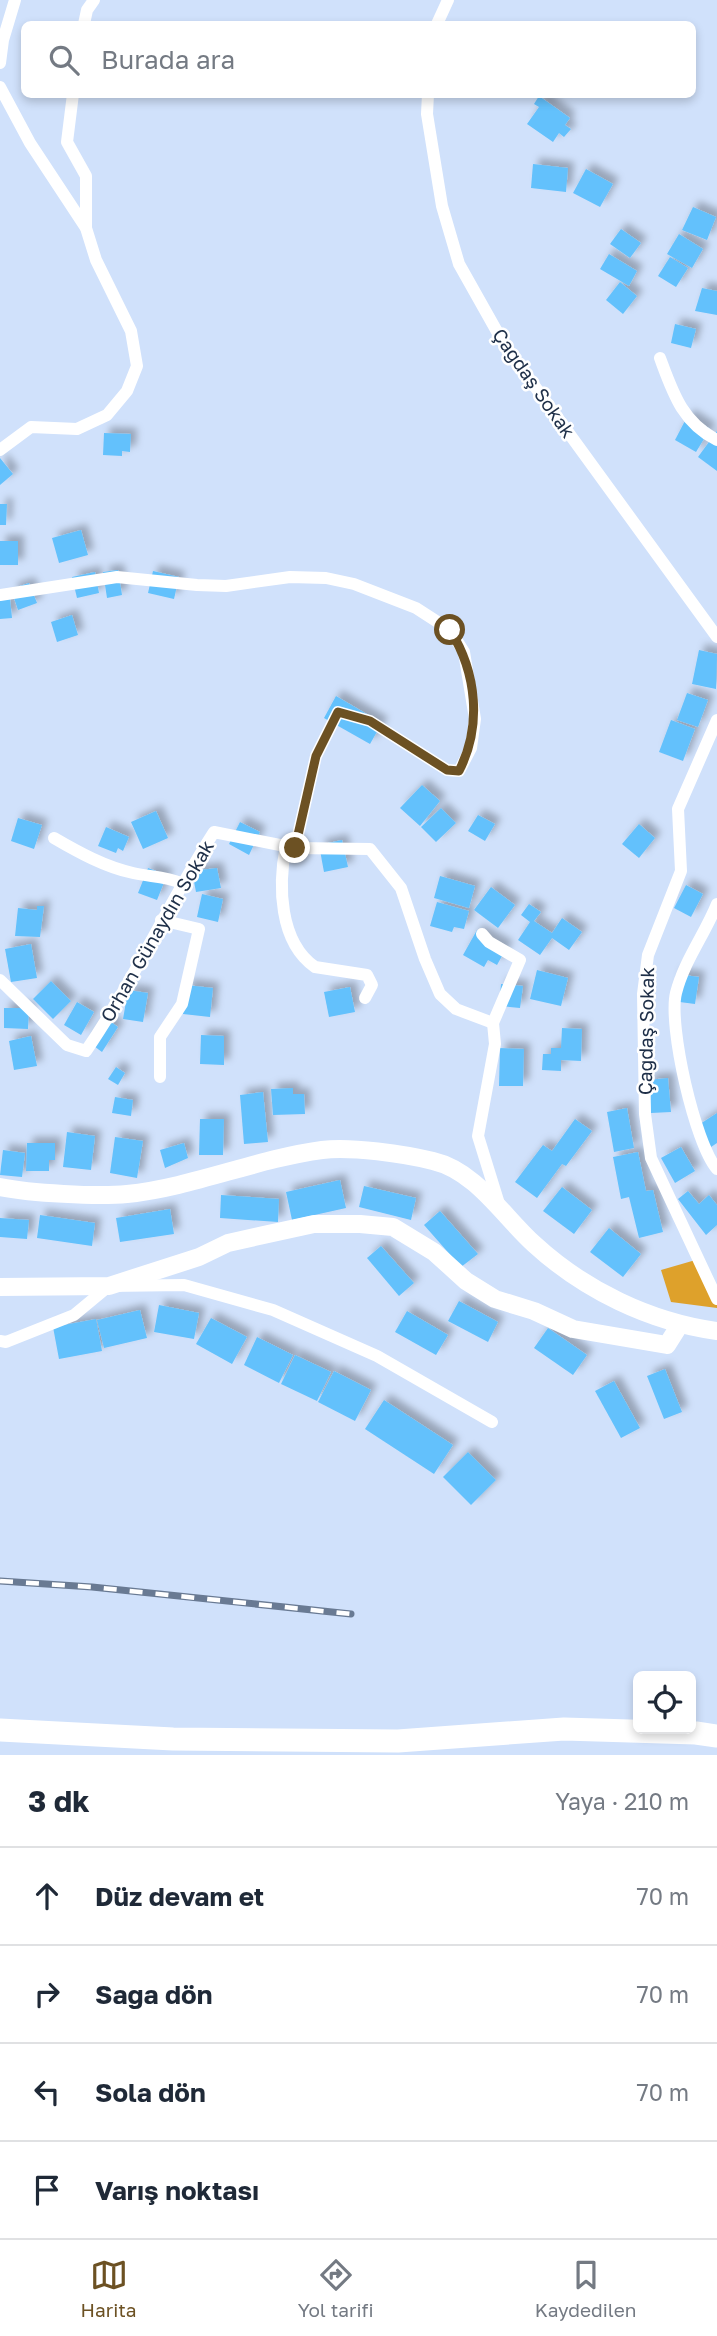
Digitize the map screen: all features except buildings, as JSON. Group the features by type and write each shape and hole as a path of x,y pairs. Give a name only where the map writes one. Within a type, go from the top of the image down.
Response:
{"highway":[{"path":"0,1730 173,1739 385,1741 564,1729 717,1736"}],"main road":[{"path":"0,1187 125,1195 324,1150 399,1154 436,1162 466,1178 501,1208 533,1244 619,1302 679,1326 717,1331"},
{"path":"0,1287 109,1286 239,1241 314,1224 360,1224 393,1227 434,1252 466,1281 495,1299 534,1311 573,1329 667,1345 679,1326"}],"street":[{"path":"85,21 87,10 94,0"},
{"path":"438,21 448,0"},
{"path":"0,63 9,8"},
{"path":"0,87 30,143 86,228 96,260 131,331 137,366 127,391 107,415 77,429 31,427 0,450"},
{"path":"72,98 67,142 86,176 86,228"},
{"name":"Çağdaş Sokak","path":"428,98 427,114 442,206 459,264 504,344 717,637"},
{"path":"660,358 680,410 699,431 717,440"},
{"path":"0,595 117,577 216,586 290,577 326,578 354,584 416,608 450,630 464,652 475,719 471,748 459,771 447,770 370,721 338,712 316,756 281,883 288,925 295,944 315,967 367,975 372,985 365,998"},
{"name":"Çağdaş Sokak","path":"717,720 678,809 681,871 648,955 643,994 645,1114 652,1158 717,1299"},
{"name":"Orhan Günaydın Sokak","path":"0,980 66,1045 86,1051 113,1012 181,883 214,832 291,847 370,849 401,888 425,960 440,994 456,1009 493,1023"},
{"path":"54,838 81,854 133,873 169,877 181,883"},
{"path":"717,904 684,970 675,995 675,1019 693,1121 708,1157 717,1169"},
{"path":"160,1077 160,1037 182,1004 199,929 161,920"},
{"path":"482,934 489,942 520,960 493,1023 495,1044 478,1136 501,1208"},
{"path":"0,1341 6,1342 74,1315 109,1286 184,1285 273,1310 377,1356 492,1422"}],"shaded area":[{"path":"699,1259 717,1299 717,1308 671,1302 661,1270"}],"railway":[{"path":"0,1581 92,1587 351,1614"}],"route":[{"path":"295,848 316,756 338,712 370,721 447,770 459,771 471,748 475,719 464,652 450,630"}]}
